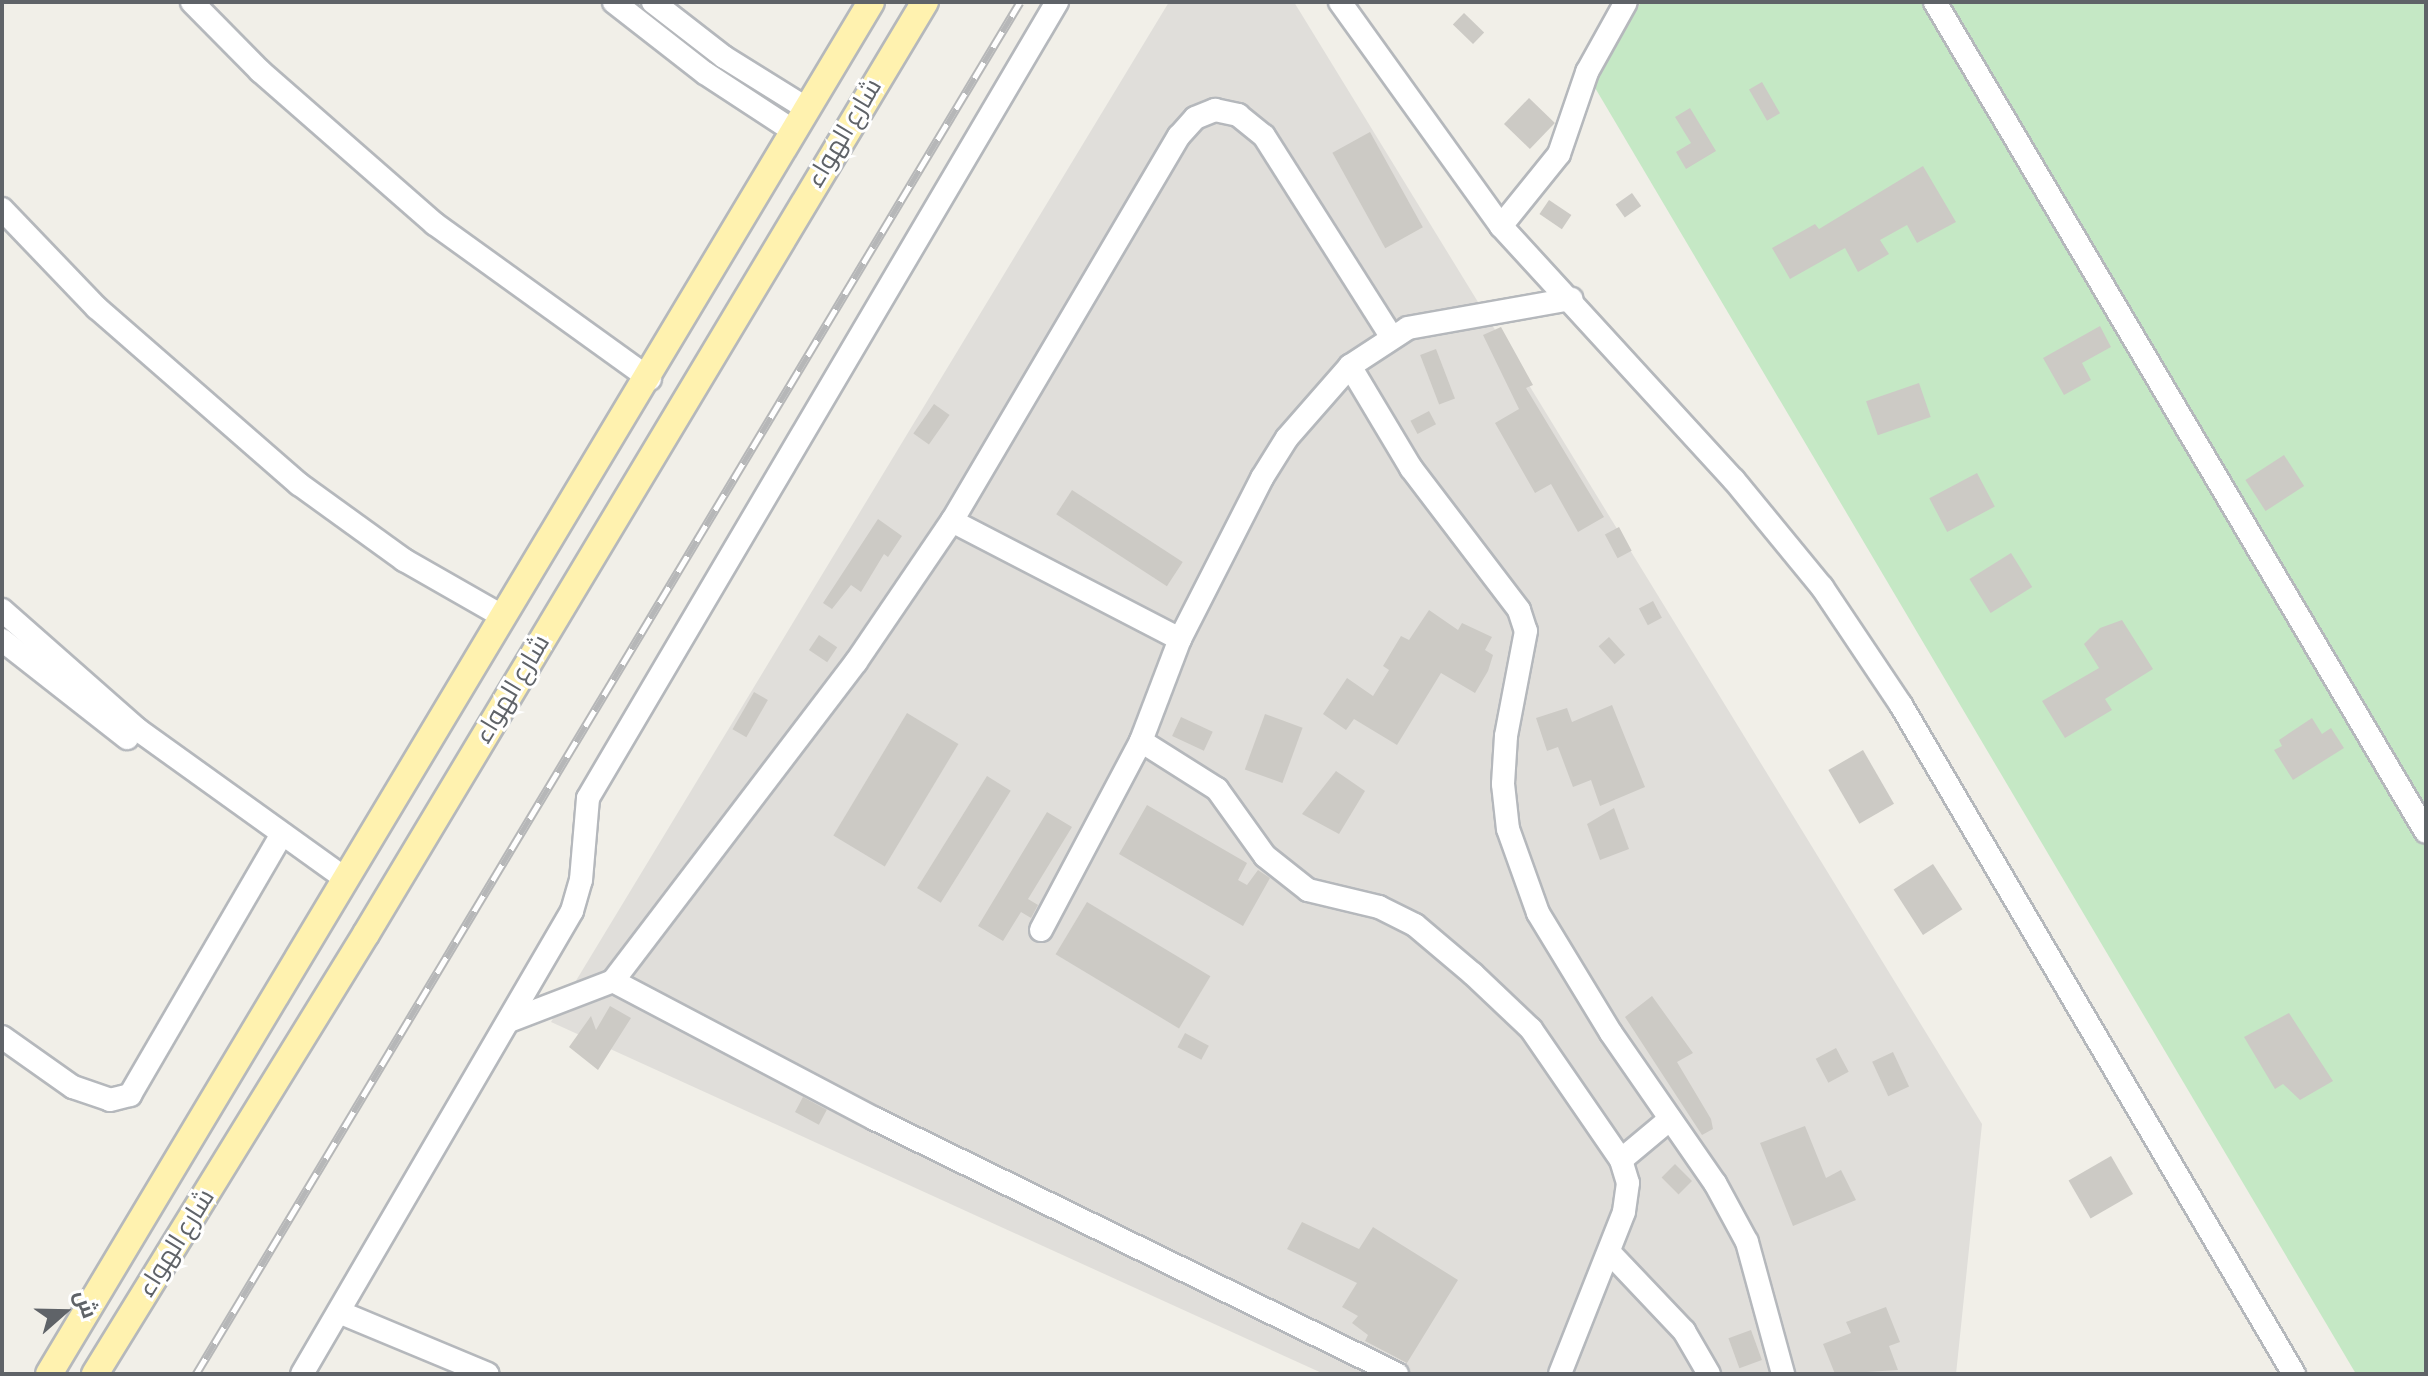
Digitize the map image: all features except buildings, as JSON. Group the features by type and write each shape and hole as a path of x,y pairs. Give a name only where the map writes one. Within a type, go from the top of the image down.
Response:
{"main road":[{"name":"شارع الهواء","path":"49,1374 502,616 650,379 799,119 871,2"},
{"name":"شارع الهواء","path":"95,1374 366,934 925,2"}],"street":[{"path":"192,2 271,82 435,224 650,379"},
{"path":"614,2 705,73 799,119"},
{"path":"653,2 799,119"},
{"path":"302,1374 572,911 581,880 588,798 1057,2"},
{"path":"1340,2 1501,226 1734,480 1822,587 1901,705 2294,1374"},
{"path":"1501,226 1559,154 1587,72 1626,2"},
{"path":"1935,2 2426,832"},
{"path":"509,1021 613,981 856,662 952,521 1163,162 1195,118 1215,110 1238,115 1264,136 1391,336"},
{"path":"2,209 97,308 299,484 404,560 502,616"},
{"path":"1041,930 1141,741 1180,639 1271,465 1350,366 1391,336 1408,328 1571,299"},
{"path":"1350,366 1411,468 1519,610 1526,631 1506,736 1503,784 1508,829 1538,913 1670,1119 1715,1183 1747,1242 1783,1374"},
{"path":"952,521 1180,639"},
{"path":"2,610 137,729 346,879"},
{"path":"2,640 240,820 278,831"},
{"path":"1141,741 1217,789 1265,856 1308,890 1379,907 1403,919 1473,974 1531,1029 1621,1160 1628,1183 1610,1253 1560,1374"},
{"path":"2,1037 73,1087 110,1100 130,1095 278,831"},
{"path":"613,981 875,1119 1397,1374"},
{"path":"1621,1160 1670,1119"},
{"path":"1610,1253 1684,1331 1709,1374"},
{"path":"339,1312 488,1374"}],"shaded area":[{"path":"1169,2 1294,2 1982,1124 1956,1374 1324,1374 551,1022"}],"green space":[{"path":"1641,2 2426,2 2426,1374 2356,1374 1591,81"}],"railway":[{"path":"196,1374 1020,2"}]}
